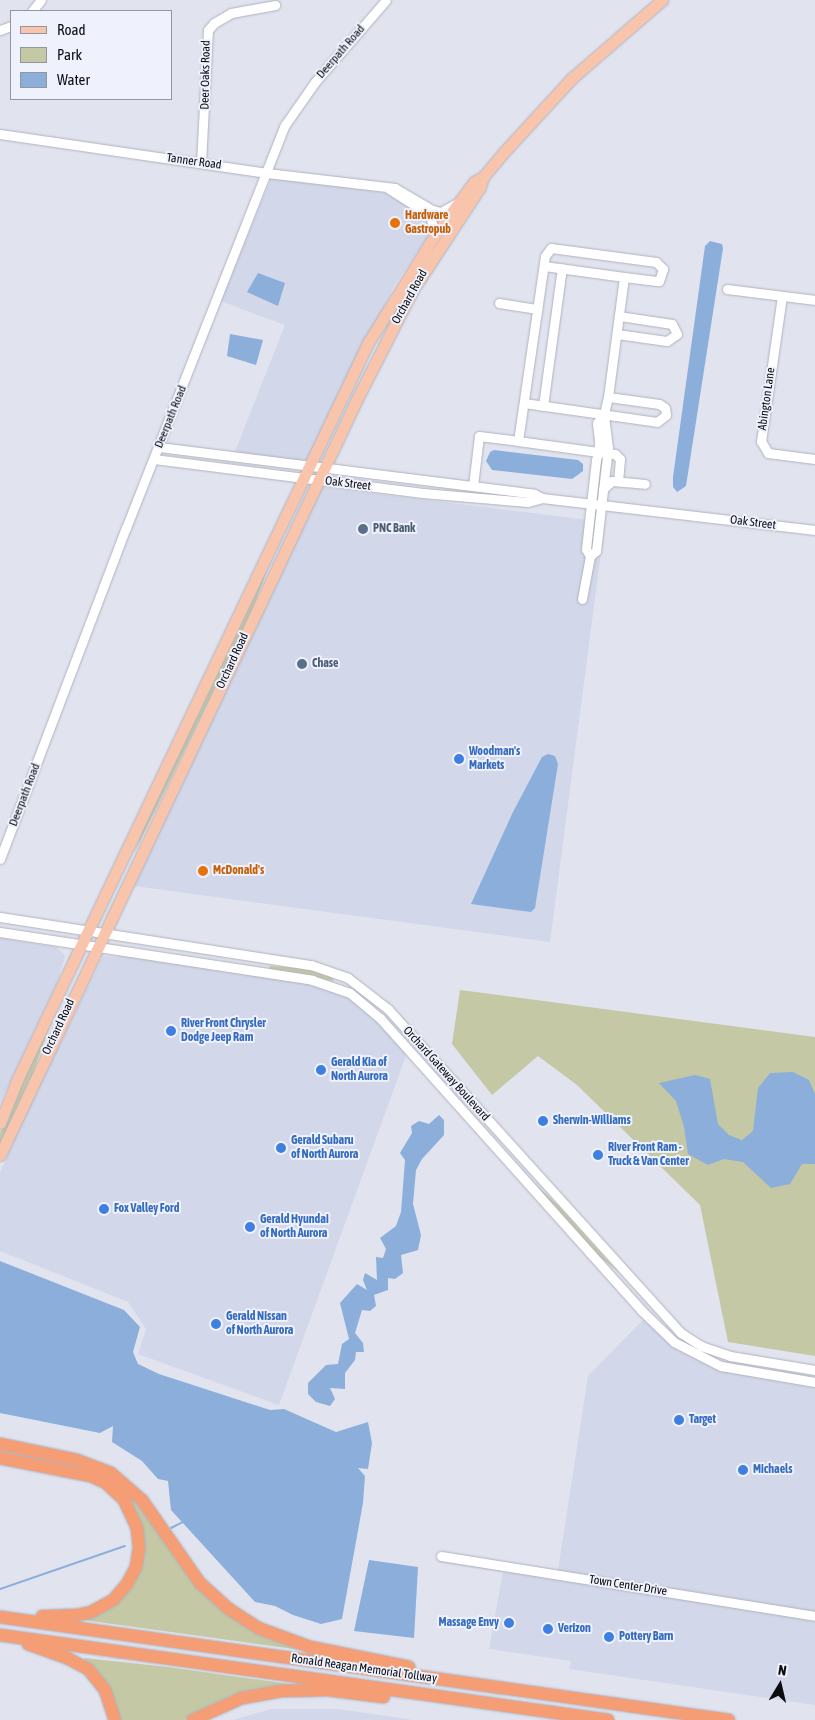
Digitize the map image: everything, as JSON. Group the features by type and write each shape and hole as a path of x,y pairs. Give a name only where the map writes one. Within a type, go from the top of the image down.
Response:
{"highway":[{"path":"0,1444 77,1460 112,1472 142,1500 200,1583 229,1609 258,1628 310,1648 418,1669 437,1679"},
{"path":"0,1458 84,1474 106,1484 130,1510 139,1548 136,1567 127,1584 103,1607 78,1615 0,1616"},
{"name":"Ronald Reagan Memorial Tollway","path":"0,1616 729,1720"},
{"path":"0,1635 67,1658 88,1669 108,1695 115,1720"},
{"name":"Ronald Reagan Memorial Tollway","path":"0,1635 608,1720"},
{"path":"193,1720 242,1698 282,1691 328,1690 414,1700 455,1698"}],"main road":[{"name":"Orchard Road","path":"0,1123 81,945 368,343 435,234 474,182 483,177 572,78 662,0"},
{"name":"Orchard Road","path":"0,1155 96,947 319,480 412,291 480,187 483,177"}],"street":[{"path":"33,10 41,0"},
{"name":"Deerpath Road","path":"0,859 285,125 297,106 386,0"},
{"name":"Deer Oaks Road","path":"201,164 208,30 214,23 231,13 274,5"},
{"name":"Tanner Road","path":"0,134 201,164 400,189 432,210 440,212 458,203"},
{"name":"Tanner Road","path":"389,189 430,215 435,234"},
{"path":"518,441 544,266 547,250 554,247 656,262 663,269 661,277 655,282 544,266"},
{"path":"542,406 562,268"},
{"path":"602,490 604,439 597,423 604,414 608,397 624,277"},
{"path":"727,289 815,300"},
{"name":"Abington Lane","path":"782,296 761,442 768,453 815,459"},
{"path":"499,304 538,309"},
{"path":"617,334 667,341 677,334 672,324 619,316"},
{"path":"524,403 657,422 666,416 665,408 659,404 608,397"},
{"path":"473,486 480,431 518,441 603,452 620,459 618,480"},
{"name":"Oak Street","path":"159,447 534,494 542,498 815,530"},
{"path":"582,599 590,556 586,549 596,504 603,452"},
{"name":"Oak Street","path":"154,459 319,480 528,502 542,498"},
{"path":"596,504 607,482 618,480 645,484"},
{"name":"Orchard Gateway Boulevard","path":"0,917 311,965 339,974 363,987 388,1009 676,1329 720,1354 815,1370"},
{"name":"Orchard Gateway Boulevard","path":"0,932 312,980 357,997 380,1018 665,1334 691,1353 722,1366 815,1382"},
{"name":"Town Center Drive","path":"441,1556 815,1616"}],"shaded area":[{"path":"272,177 386,193 400,198 427,217 431,232 394,286 308,463 234,454 285,325 221,301"},
{"path":"322,487 605,522 550,942 134,886"},
{"path":"0,938 57,947 65,956 58,980 0,1103"},
{"path":"103,956 148,958 320,985 351,998 368,1010 407,1053 279,1405 138,1354 146,1329 128,1302 0,1251 0,1173 24,1116"},
{"path":"644,1319 678,1350 718,1368 815,1385 815,1705 569,1669 571,1661 489,1649 503,1572 438,1562 440,1552 558,1570 588,1376"},
{"path":"271,1709 338,1709 413,1720 233,1720"}],"green space":[{"path":"271,560 252,612 134,854 147,818"},
{"path":"270,966 309,969 330,975 334,981 269,970"},
{"path":"460,990 815,1037 815,1356 728,1342 700,1205 577,1085 538,1056 492,1095 452,1044"},
{"path":"52,1020 33,1073 0,1145 0,1133 22,1078"},
{"path":"536,1185 559,1206 618,1272 593,1251"},
{"path":"129,1498 134,1498 194,1583 301,1650 84,1620 123,1596 142,1526"},
{"path":"84,1658 168,1667 296,1685 224,1699 185,1720 119,1720"}],"water":[{"path":"710,241 722,244 723,248 686,486 677,492 673,487 673,477 705,246"},
{"path":"258,273 285,283 278,306 247,292"},
{"path":"230,334 263,340 256,365 227,356"},
{"path":"494,450 578,460 583,464 583,471 572,479 492,470 486,461 490,452"},
{"path":"548,754 555,756 558,764 535,908 531,912 471,904 513,812 542,757"},
{"path":"793,1072 809,1080 815,1094 815,1164 802,1164 790,1184 771,1188 743,1162 724,1159 708,1165 688,1154 684,1127 676,1101 659,1083 695,1075 710,1079 718,1124 729,1135 742,1140 753,1131 758,1088 770,1073"},
{"path":"439,1115 444,1120 444,1135 422,1159 416,1170 413,1204 421,1235 418,1250 401,1255 403,1273 395,1279 388,1278 388,1290 374,1295 376,1306 370,1311 362,1310 355,1333 363,1343 364,1352 356,1352 355,1360 345,1373 345,1389 330,1388 335,1399 330,1406 316,1402 308,1394 308,1383 326,1365 338,1364 342,1344 349,1339 340,1303 357,1284 367,1290 363,1280 365,1273 377,1280 376,1257 383,1258 386,1249 380,1238 396,1226 401,1212 405,1160 400,1153 412,1133 411,1126 419,1121 429,1124"},
{"path":"0,1261 124,1310 140,1327 133,1352 138,1364 159,1374 270,1410 284,1409 336,1432 368,1422 372,1443 368,1469 358,1468 365,1476 363,1503 342,1619 321,1624 293,1615 275,1606 255,1602 171,1510 168,1481 158,1479 142,1461 112,1442 113,1426 100,1433 0,1413"},
{"path":"369,1560 418,1567 414,1638 354,1631"}],"waterway":[{"path":"171,1528 183,1522"},
{"path":"0,1589 125,1546"}],"place":[{"name":"Hardware Gastropub","path":"395,223"},
{"name":"PNC Bank","path":"363,529"},
{"name":"Chase","path":"302,664"},
{"name":"Woodman's Markets","path":"459,759"},
{"name":"McDonald's","path":"203,871"},
{"name":"River Front Chrysler Dodge Jeep Ram","path":"171,1031"},
{"name":"Gerald Kia of North Aurora","path":"321,1070"},
{"name":"Sherwin-Williams","path":"543,1121"},
{"name":"Gerald Subaru of North Aurora","path":"281,1148"},
{"name":"River Front Ram - Truck & Van Center","path":"598,1155"},
{"name":"Fox Valley Ford","path":"104,1209"},
{"name":"Gerald Hyundai of North Aurora","path":"250,1227"},
{"name":"Gerald Nissan of North Aurora","path":"216,1324"},
{"name":"Target","path":"679,1420"},
{"name":"Michaels","path":"743,1470"},
{"name":"Massage Envy","path":"509,1623"},
{"name":"Verizon","path":"548,1629"},
{"name":"Pottery Barn","path":"609,1637"}]}
